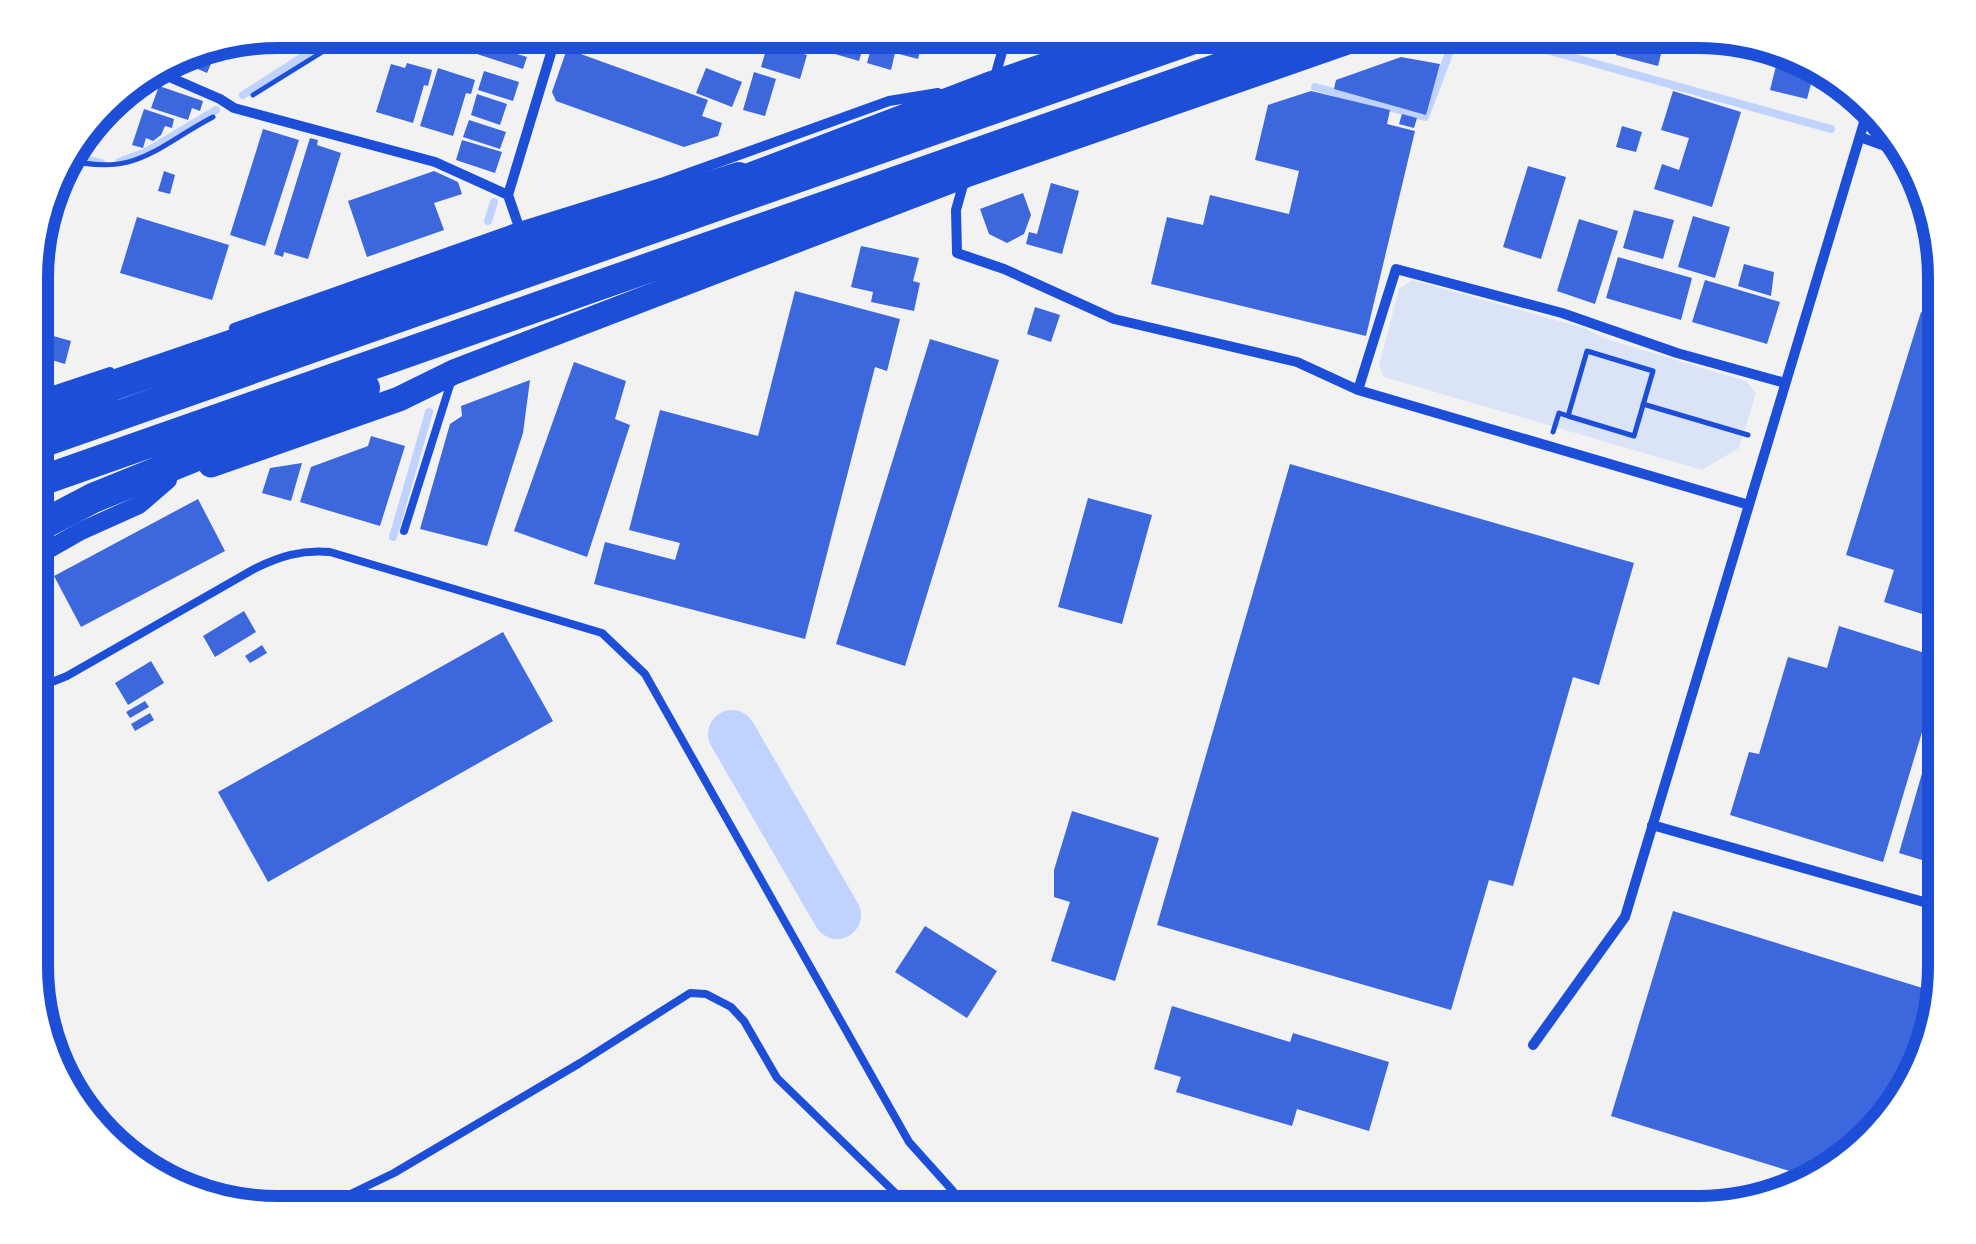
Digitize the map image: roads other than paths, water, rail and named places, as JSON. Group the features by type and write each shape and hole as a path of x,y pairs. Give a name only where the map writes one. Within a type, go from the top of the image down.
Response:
{"highway":[{"path":"48,440 1167,48"},
{"path":"48,479 1275,48"},
{"path":"48,415 114,385 607,218 818,153 1030,96"},
{"path":"48,521 93,498 394,376 587,290"}],"main road":[{"path":"48,424 656,210 1099,48"},
{"path":"48,523 400,399 454,372 966,175 1330,48"},
{"path":"48,480 337,398 380,391 400,399"}],"street":[{"path":"518,227 508,196 553,48"},
{"path":"217,334 889,102 993,84 1003,48"},
{"path":"167,76 234,108 435,162 508,196"},
{"path":"1534,1045 1625,917 1865,119"},
{"path":"1860,137 1888,147"},
{"path":"966,175 956,210 957,253 1004,269 1114,318 1297,362 1358,390 1749,505"},
{"path":"1358,390 1396,268 1562,313 1677,353 1785,383"},
{"path":"48,393 126,366"},
{"path":"48,550 139,505 168,480"},
{"path":"1652,825 1928,903"}],"lane":[{"path":"982,120 993,84"},
{"path":"966,175 977,138"},
{"path":"404,530 454,372"},
{"path":"48,683 254,569 281,556 303,552 330,552 602,633 646,674 909,1142 955,1196"},
{"path":"346,1196 394,1173 690,993 706,994 731,1007 744,1021 777,1078 898,1196"}],"waterway":[{"path":"243,95 318,48"},
{"path":"1315,87 1425,117 1451,48"},
{"path":"1539,48 1831,129"},
{"path":"119,162 146,152 216,110"},
{"path":"81,158 101,163"},
{"path":"488,221 494,202"},
{"path":"393,537 429,412"},
{"path":"732,734 837,915"}]}
